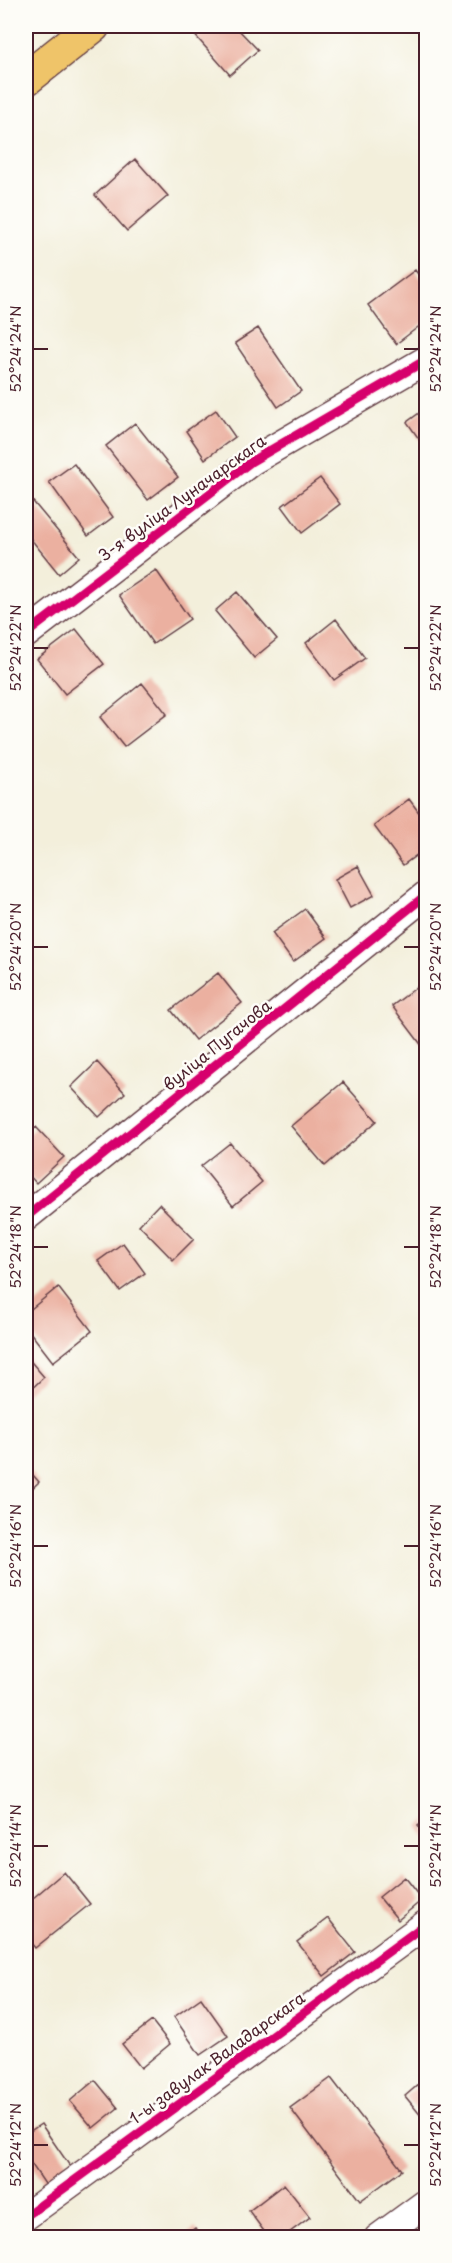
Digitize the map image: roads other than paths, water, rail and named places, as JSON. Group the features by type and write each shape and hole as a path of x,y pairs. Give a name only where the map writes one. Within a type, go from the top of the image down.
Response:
{"main road":[{"path":"26,79 93,26"}],"street":[{"name":"3-я вуліца Луначарскага","path":"26,634 252,461 426,360"},
{"name":"вуліца Пугачова","path":"26,1217 426,895"},
{"name":"1-ы завулак Валадарскага","path":"26,2216 426,1924"},
{"path":"378,2238 426,2203"}]}
